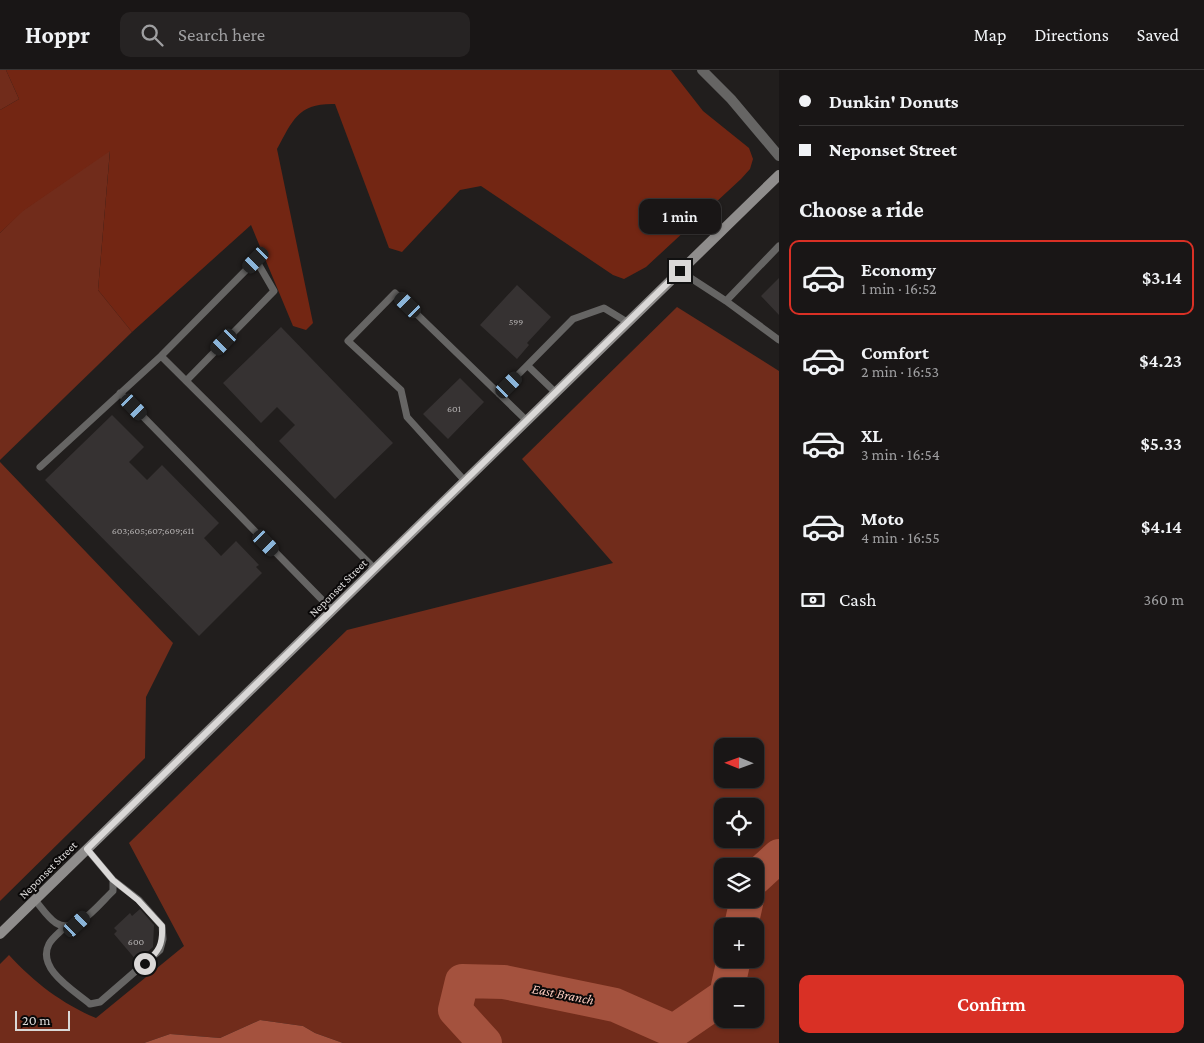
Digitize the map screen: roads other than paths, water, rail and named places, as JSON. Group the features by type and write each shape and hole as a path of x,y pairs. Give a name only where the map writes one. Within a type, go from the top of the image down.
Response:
{"main road":[{"name":"Neponset Street","path":"0,934 779,175"}],"street":[{"path":"702,70 732,99 779,156"}],"lane":[{"path":"726,301 779,246"},
{"path":"40,467 161,356 256,260 274,291 186,381"},
{"path":"680,271 726,301 779,340"},
{"path":"464,480 406,417 401,390 348,341 395,293 526,420"},
{"path":"499,394 574,320 604,308 627,322"},
{"path":"161,356 375,568"},
{"path":"528,366 555,392"},
{"path":"120,393 333,611"},
{"path":"87,849 113,880 138,900 162,926 163,939 160,950 100,1002 90,1004 58,977 50,967 46,955 49,944 65,927 77,924 113,891 113,880"},
{"path":"35,900 55,923 65,927"}],"waterway":[{"name":"East Branch","path":"764,870 779,856"},
{"name":"East Branch","path":"743,918 745,908"},
{"name":"East Branch","path":"730,978 732,968"},
{"name":"East Branch","path":"485,1043 455,1010 462,981 504,982 615,1005 674,1031 714,1004"}]}
